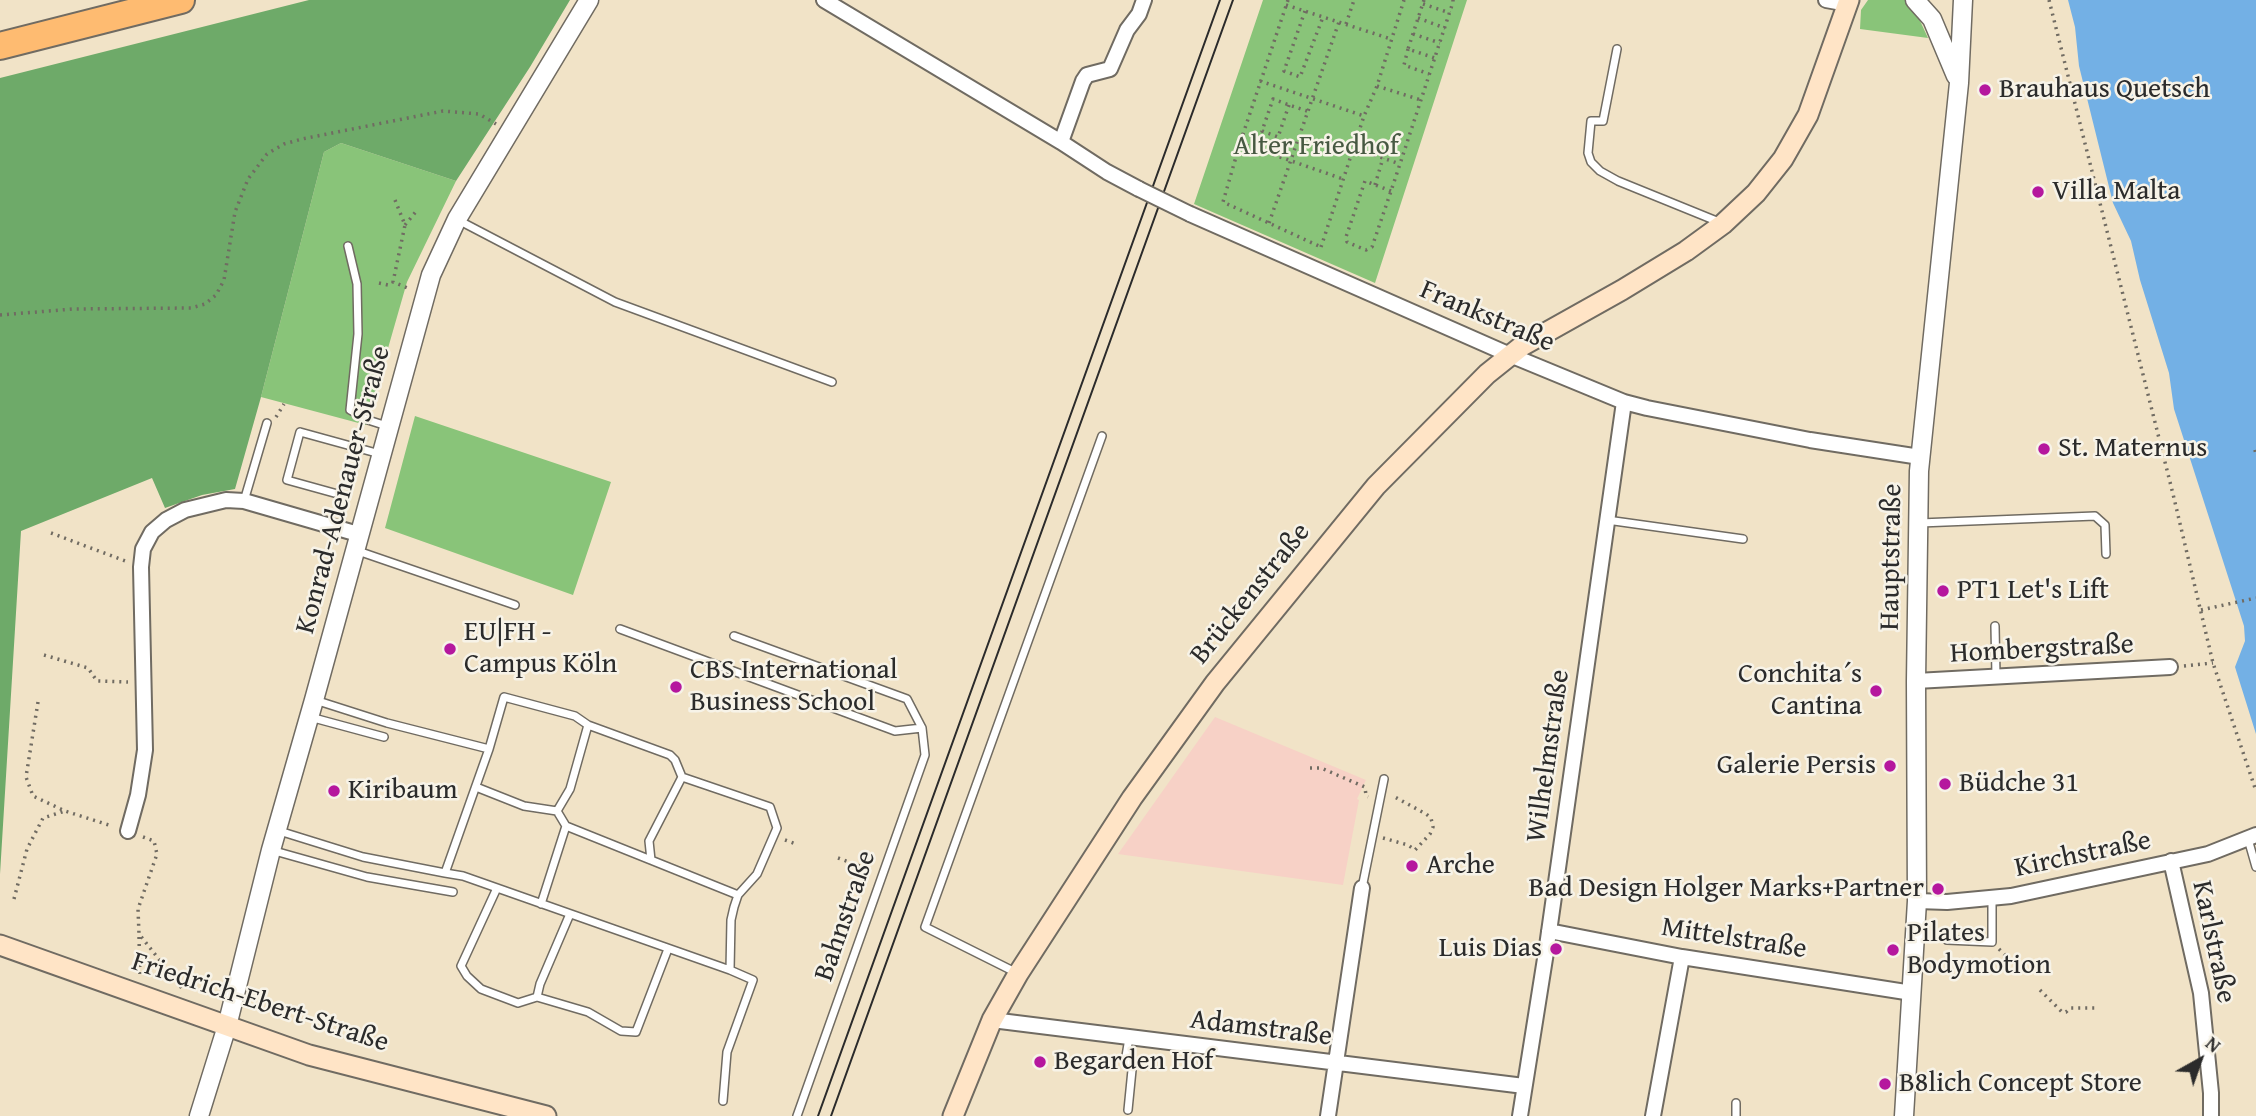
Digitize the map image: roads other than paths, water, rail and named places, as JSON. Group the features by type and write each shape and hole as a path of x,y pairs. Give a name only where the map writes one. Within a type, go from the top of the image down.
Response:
{"highway":[{"path":"0,46 181,0"}],"main road":[{"name":"Brückenstraße","path":"953,1116 992,1020 1018,974 1132,798 1214,683 1376,486 1478,382 1537,337 1675,258 1723,224 1756,193 1783,159 1808,115 1848,2"},
{"name":"Friedrich-Ebert-Straße","path":"0,944 309,1055 546,1116"}],"street":[{"name":"Konrad-Adenauer-Straße","path":"199,1116 227,1026 276,830 425,294 457,219 589,0"},
{"name":"Frankstraße","path":"824,0 1139,189 1314,270 1510,355 1624,402 1647,408 1810,440 1920,457"},
{"path":"1061,142 1083,81 1087,75 1110,69 1144,0"},
{"path":"1826,0 1848,2"},
{"path":"1915,0 1933,19 1959,83"},
{"name":"Hauptstraße","path":"1904,1116 1917,901 1916,681 1920,457 1959,83 1964,0"},
{"name":"Wilhelmstraße","path":"1520,1116 1624,402"},
{"path":"128,831 138,796 145,750 141,567 144,549 152,532 166,520 185,510 226,500 244,501 356,542"},
{"name":"Hombergstraße","path":"1916,681 2170,667"},
{"name":"Kirchstraße","path":"1917,901 1992,899 2208,854 2252,837"},
{"name":"Karlstraße","path":"2171,861 2201,993 2211,1116"},
{"path":"1328,1116 1362,888"},
{"name":"Mittelstraße","path":"1549,931 1682,957 1912,993"},
{"path":"1653,1116 1682,957"},
{"name":"Adamstraße","path":"992,1020 1524,1086"}],"lane":[{"path":"1616,49 1603,121 1591,121 1588,153 1591,162 1600,171 1618,181 1723,224"},
{"path":"457,219 615,302 832,383"},
{"path":"348,246 357,284 358,334 350,410 368,420 390,427"},
{"path":"244,501 267,423"},
{"path":"334,493 287,480 300,432 382,454"},
{"path":"1018,974 925,927 1102,436"},
{"path":"1919,523 2095,516 2105,525 2106,554"},
{"path":"1607,520 1743,539"},
{"path":"356,542 514,605"},
{"path":"1995,626 1996,677"},
{"path":"620,629 895,731 922,728 907,699 734,636"},
{"path":"445,873 489,750 504,697 575,716 588,725 670,755 682,777 770,807 777,828 757,874 738,895 731,920 730,970"},
{"path":"312,708 384,737"},
{"path":"312,708 387,723 489,750"},
{"path":"556,811 570,789 588,725"},
{"name":"Bahnstraße","path":"797,1116 925,755 922,728"},
{"path":"651,860 649,841 682,777"},
{"path":"1362,888 1384,779"},
{"path":"476,787 524,806 556,811 566,826 738,895"},
{"path":"541,904 566,826"},
{"path":"276,830 363,857 463,876 753,980 727,1052 723,1101"},
{"path":"2252,837 2256,867"},
{"path":"271,850 367,877 453,892"},
{"path":"497,888 461,967 481,989 518,1003 537,997 588,1012 621,1031 636,1031 668,949"},
{"path":"1947,940 1992,942 1992,899"},
{"path":"537,997 570,914"},
{"path":"1128,1110 1132,1070 1126,1056 1129,1038"},
{"path":"1736,1116 1737,1103"}],"water":[{"path":"2068,0 2256,0 2256,734 2235,667 2245,641 2244,626 2174,409 2169,373 2140,280 2131,241 2113,203 2079,66 2075,27"}],"tram line":[{"path":"818,1116 1220,0"},
{"path":"831,1116 1233,0"}],"place":[{"name":"Brauhaus Quetsch","path":"1985,90"},
{"name":"Villa Malta","path":"2038,192"},
{"name":"St. Maternus","path":"2044,449"},
{"name":"PT1 Let's Lift","path":"1943,591"},
{"name":"EU|FH - Campus Köln","path":"450,649"},
{"name":"CBS International Business School","path":"676,687"},
{"name":"Conchita´s Cantina","path":"1876,691"},
{"name":"Galerie Persis","path":"1890,766"},
{"name":"Büdche 31","path":"1945,784"},
{"name":"Kiribaum","path":"334,791"},
{"name":"Arche","path":"1412,866"},
{"name":"Bad Design Holger Marks+Partner","path":"1938,889"},
{"name":"Luis Dias","path":"1556,949"},
{"name":"Pilates Bodymotion","path":"1893,950"},
{"name":"Begarden Hof","path":"1040,1062"},
{"name":"B8lich Concept Store","path":"1885,1084"}],"park label":[{"name":"Alter Friedhof","path":"1316,147"}]}
